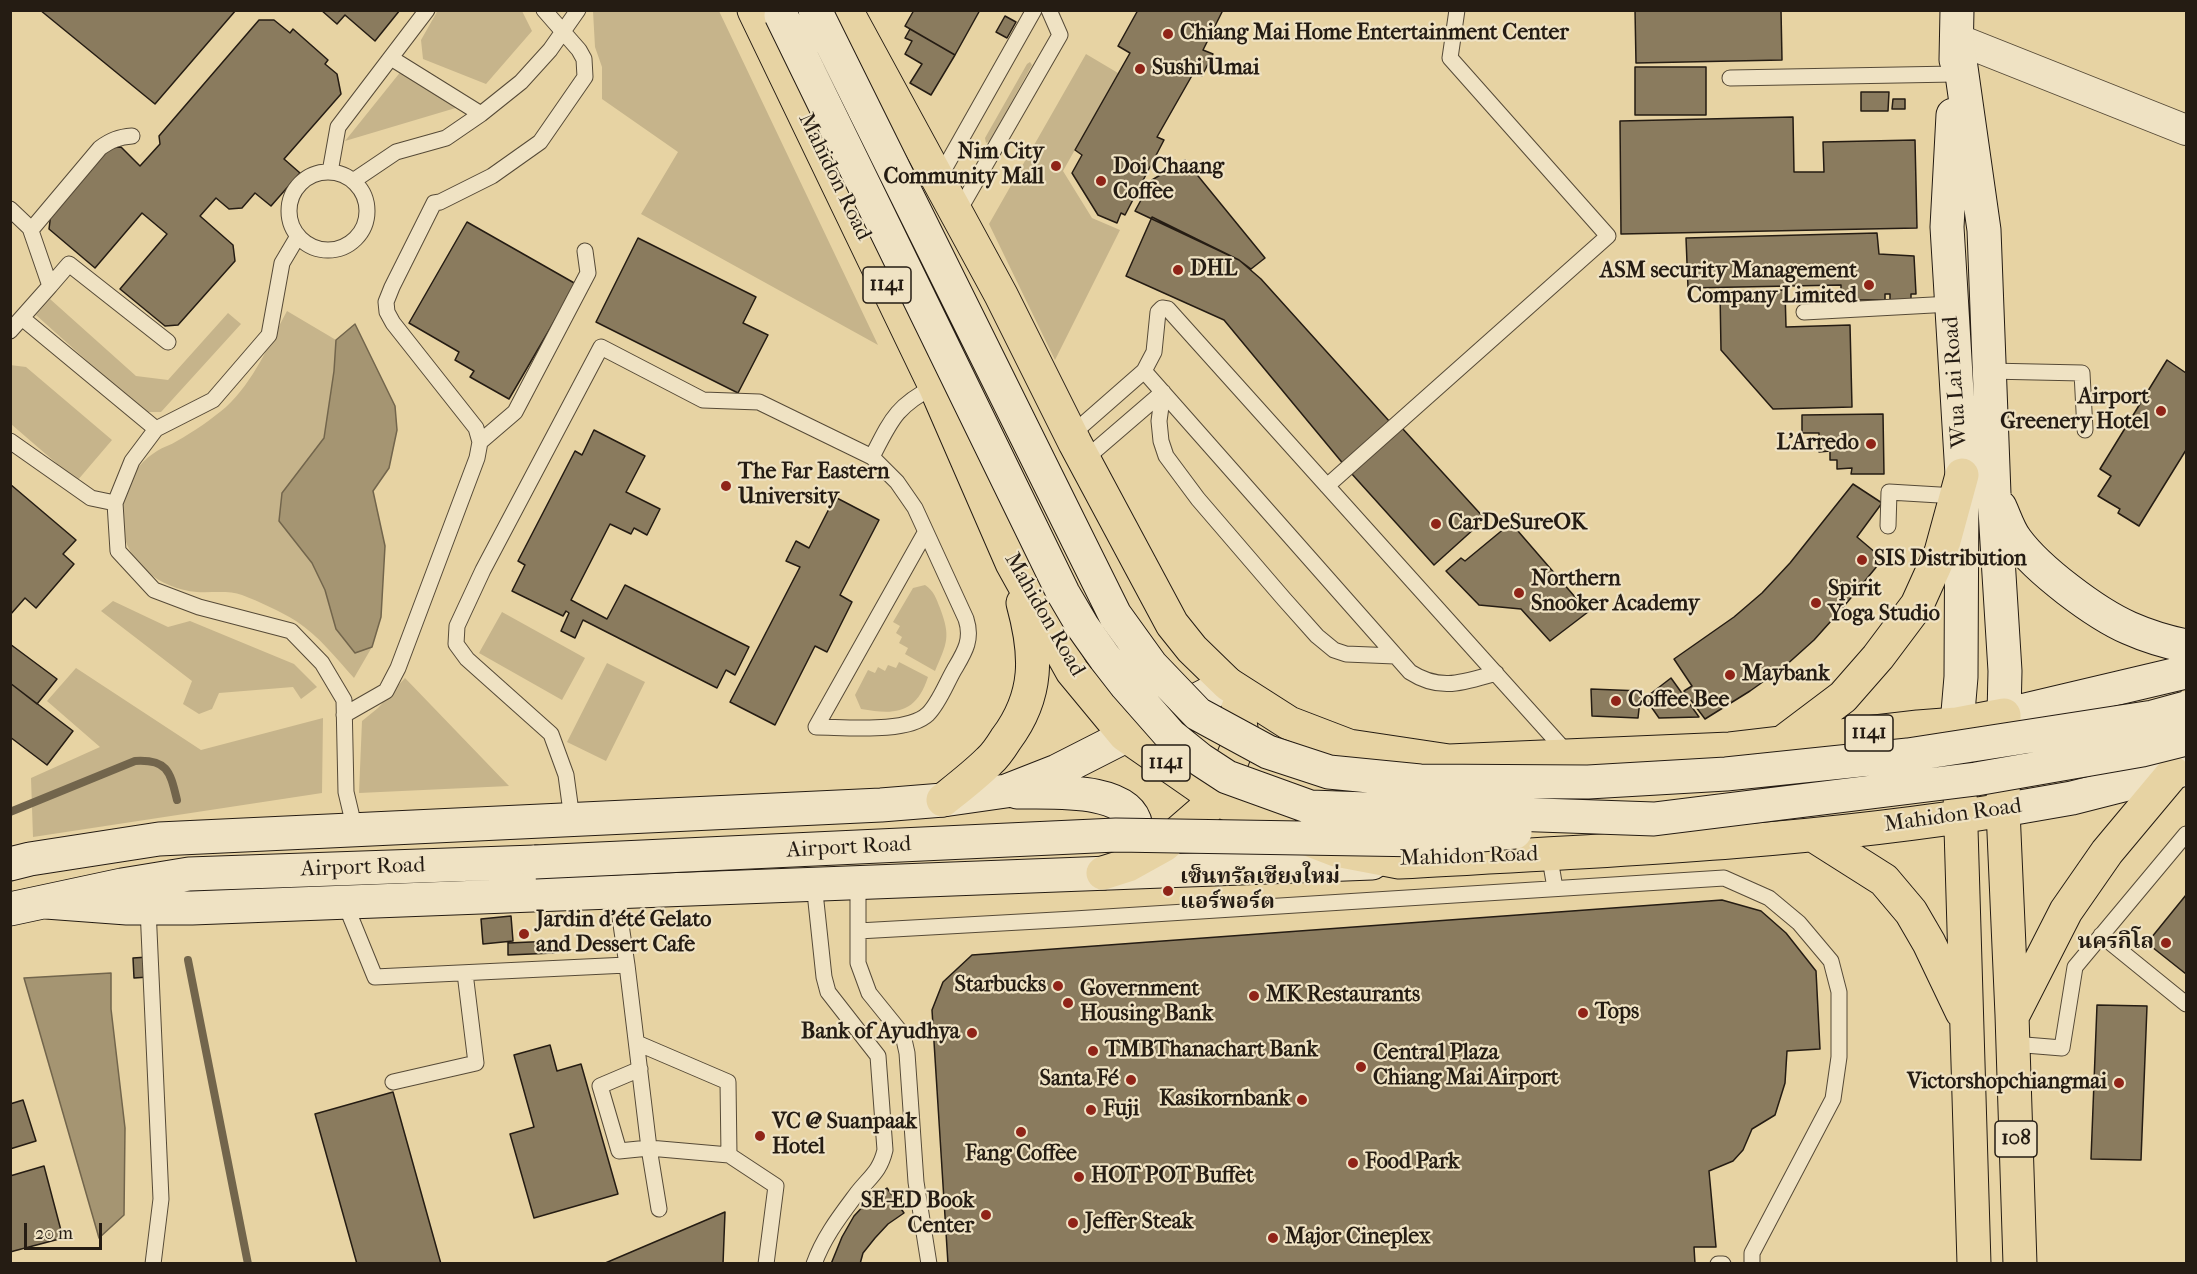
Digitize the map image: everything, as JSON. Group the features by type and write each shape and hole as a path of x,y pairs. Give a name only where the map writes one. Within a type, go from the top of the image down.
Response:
{"main road":[{"name":"1141","path":"815,10 1115,615 1151,665 1198,714 1268,752 1329,772 1420,781 1588,782 1726,774 1908,755 2153,717 2187,708"},
{"name":"1141","path":"846,10 957,214 1172,624 1192,649 1232,686 1289,723 1349,746 1449,761 1730,749 1957,724 2187,672"},
{"name":"Mahidon Road","path":"771,12 1012,563 1072,671 1125,735 1217,799 1284,830 1336,850 1399,862 1549,854 1813,834 1961,817 2072,798 2180,771"},
{"name":"Mahidon Road","path":"771,12 1063,593 1083,627 1126,685 1170,735 1227,777 1310,807 1654,819 1976,779 2142,750 2187,739"},
{"name":"Wua Lai Road","path":"1957,25 1947,227 1959,485 1961,677 1957,724"},
{"name":"Wua Lai Road","path":"1957,25 1984,230 1994,494 2005,671 2004,715"},
{"path":"979,485 990,494 1000,497 1021,498 1047,490 1059,482 1068,471 1077,446"},
{"path":"1780,744 1843,698 1878,657 1917,605 1941,552 1959,485"},
{"path":"1994,494 2014,539 2038,566 2083,600 2127,627 2167,642 2187,646"},
{"path":"943,800 990,760 1014,729 1028,701 1033,663 1031,633 1012,563"},
{"name":"1141","path":"943,800 1006,791 1057,771 1125,735 1232,686"},
{"path":"1116,869 1164,845 1217,799 1242,735 1232,686"},
{"name":"108","path":"2004,715 2003,810 2013,1030 2019,1263"},
{"name":"108","path":"1957,724 1974,1263"},
{"path":"2013,1030 2066,911 2107,852 2180,771"},
{"path":"1006,791 1100,796 1118,802 1135,821 1137,835 1136,851 1116,869"},
{"name":"Airport Road","path":"16,856 159,839 943,800"},
{"name":"Airport Road","path":"10,909 152,879 189,874 535,862 1116,836 1424,840 1654,819"},
{"path":"1813,834 1884,880 1911,912 1929,943 1968,1025"},
{"name":"Airport Road","path":"46,902 148,908 616,891 1116,869 1399,862"}],"street":[{"path":"1957,25 2187,130"}],"lane":[{"path":"330,172 338,127 427,10"},
{"path":"344,715 386,691 398,668 477,458 480,442 476,428 393,323 387,312 386,302 434,203 492,176 540,142 585,77 584,59 544,10"},
{"path":"353,181 396,152 446,138 481,114 521,82 550,50 578,10"},
{"path":"938,180 1034,10"},
{"path":"957,214 1060,35 1049,10"},
{"path":"1327,486 1608,236 1450,58 1457,10"},
{"path":"391,58 481,114"},
{"path":"1730,78 1955,74"},
{"path":"31,230 100,148 119,137 132,136"},
{"path":"330,172 342,174 362,191 367,203 367,215 363,228 356,238 345,246 320,249 308,244 298,236 289,212 296,189 305,179 330,172"},
{"path":"10,209 31,230 50,286"},
{"path":"298,236 282,262 269,334 213,400 156,429 132,461 115,503 118,551 154,590 199,607 291,631 322,663 344,700 345,792 355,830"},
{"path":"480,442 515,412 588,273 585,251"},
{"path":"10,331 69,264 168,342"},
{"path":"1804,312 1951,304"},
{"path":"1077,446 1144,371 1154,352 1158,312 1164,308 1170,310 1570,756"},
{"path":"22,318 156,429"},
{"path":"572,819 566,775 551,734 467,659 456,644 457,626 483,570 601,347 703,400 759,402 872,457 897,482 915,508 966,619 969,632 966,649 933,708 921,719 902,726 816,727 925,533"},
{"path":"1144,371 1414,675 1438,684 1458,684 1496,673"},
{"path":"1989,371 2082,373 2085,430"},
{"path":"872,457 894,415 910,400 935,386"},
{"path":"1077,446 1163,392"},
{"path":"1163,392 1160,421 1161,441 1166,456 1198,499 1284,599 1317,636 1334,650 1346,654 1395,656"},
{"path":"10,441 91,498 115,503"},
{"path":"1888,526 1889,492 1959,485"},
{"path":"2013,1030 2062,1048 2075,967 2187,834"},
{"path":"1549,854 1555,888"},
{"path":"858,931 1724,878 1769,898 1799,923 1831,962 1839,992 1839,1057 1833,1099 1752,1258"},
{"path":"858,881 858,963 869,993 903,1035 907,1053 917,1193 929,1263"},
{"path":"814,883 824,977 828,992 878,1056 885,1150 882,1164 832,1227 814,1263"},
{"path":"616,891 659,1209"},
{"path":"344,901 375,976 627,965"},
{"path":"148,908 161,1199 153,1263"},
{"path":"2101,935 2187,1004"},
{"path":"393,1082 476,1063 465,973"},
{"path":"637,1043 728,1082 729,1155"},
{"path":"640,1068 600,1086 619,1151 650,1148 729,1155 776,1186 766,1263"},
{"path":"1718,1263 1723,1263"}],"shaded area":[{"path":"438,10 522,11 532,31 486,84 423,59 421,40"},
{"path":"593,11 719,11 878,345 641,214 678,152 602,99 602,67 595,47"},
{"path":"1086,54 1118,73 1063,171 1092,218 1120,230 1055,360 989,224"},
{"path":"1030,62 1032,65 990,141 986,143 985,138"},
{"path":"402,70 469,104 345,141"},
{"path":"50,299 136,376 168,380 228,313 241,324 161,412 144,412 36,315"},
{"path":"287,311 336,340 324,438 282,493 279,521 312,563 325,590 336,629 355,653 372,647 354,678 312,633 277,610 237,593 183,590 158,580 147,572 130,551 122,525 125,493 140,465 157,451 209,421 236,397 260,362"},
{"path":"355,324 395,406 397,430 389,468 373,491 385,546 381,617 372,647 355,653 336,629 325,590 312,563 279,521 282,493 324,438 336,340"},
{"path":"10,365 26,367 112,440 77,481 11,424"},
{"path":"925,585 936,598 946,626 945,646 935,671 905,654 908,648 899,643 902,637 896,633 900,626 893,622 913,588"},
{"path":"113,601 168,627 190,621 294,664 317,687 301,699 293,687 219,693 212,709 199,714 183,704 192,681 101,611"},
{"path":"502,612 585,658 562,700 479,653"},
{"path":"899,662 928,677 917,698 903,709 894,711 861,709 855,695 868,670 875,673 878,667 885,671 888,665 896,668"},
{"path":"607,663 645,682 606,761 567,742"},
{"path":"76,668 201,750 323,718 322,793 33,837 31,778 100,747 47,701"},
{"path":"405,678 509,786 359,793 362,721 378,708"},
{"path":"111,973 111,1009 125,1128 124,1215 99,1238 24,978"}],"building":[{"path":"40,10 236,10 155,104"},
{"path":"321,10 400,10 375,41 345,15 337,24"},
{"path":"914,10 980,10 955,55 905,26"},
{"path":"1138,10 1223,10 1203,50 1213,54 1202,76 1194,72 1157,137 1164,140 1125,215 1121,213 1117,223 1098,215 1072,173 1082,155 1075,150 1130,53 1118,46"},
{"path":"1635,10 1781,10 1782,60 1636,63"},
{"path":"1005,16 1016,22 1007,38 996,32"},
{"path":"259,20 274,20 290,33 293,29 328,60 325,64 337,74 341,94 284,159 300,173 271,206 255,193 242,208 229,209 216,198 200,216 233,245 235,261 178,325 165,326 120,289 167,234 142,213 95,268 49,229 51,213 109,148 121,147 140,166 160,144 159,136"},
{"path":"910,29 955,55 931,95 910,83 922,64 905,54 912,41 905,38"},
{"path":"1635,67 1706,67 1706,115 1635,115"},
{"path":"1861,92 1889,92 1888,111 1861,111"},
{"path":"1893,99 1905,99 1905,109 1892,109"},
{"path":"1793,117 1794,172 1824,172 1823,142 1915,140 1917,228 1621,234 1620,121"},
{"path":"1185,160 1265,258 1251,269 1239,260 1135,211 1152,180"},
{"path":"1152,217 1239,260 1261,279 1390,422 1345,466 1224,320 1126,276"},
{"path":"467,222 576,284 509,399 470,377 474,371 455,360 459,352 409,323"},
{"path":"1877,233 1879,254 1914,256 1916,294 1911,294 1911,304 1890,306 1890,294 1885,294 1885,300 1841,300 1841,285 1688,288 1686,238"},
{"path":"638,238 756,297 743,323 768,335 738,393 596,322"},
{"path":"1785,290 1786,327 1850,325 1852,407 1773,409 1721,350 1720,292"},
{"name":"Airport Greenery Hotel","path":"2167,360 2186,373 2186,450 2139,526 2118,513 2120,509 2098,496 2111,476 2100,469"},
{"path":"1883,414 1884,474 1851,474 1852,468 1837,469 1837,460 1830,460 1830,451 1819,452 1819,433 1802,433 1802,415"},
{"path":"1402,428 1485,519 1434,565 1351,473"},
{"path":"594,430 645,456 626,492 660,509 647,535 634,528 631,534 610,524 571,600 607,619 625,585 749,647 735,675 726,670 717,688 583,620 575,638 561,631 569,613 566,611 563,616 512,591 525,565 518,561 575,451 582,455"},
{"path":"10,484 76,540 63,554 74,564 36,608 25,598 10,615"},
{"path":"1853,484 1882,503 1857,537 1883,559 1814,640 1784,667 1705,719 1684,691 1692,686 1674,659 1734,617 1762,593 1790,563"},
{"path":"835,497 879,520 840,595 852,602 827,652 815,646 775,725 730,702 800,567 786,561 796,541 809,548"},
{"path":"1511,523 1588,612 1550,641 1521,609 1479,605 1446,571 1461,558 1465,561"},
{"path":"10,644 57,679 37,704 10,683"},
{"path":"1671,678 1699,717 1659,718 1645,698"},
{"path":"10,683 73,731 47,765 10,737"},
{"path":"1591,689 1641,691 1638,718 1592,716"},
{"path":"2186,895 2186,974 2147,943"},
{"name":"Central Plaza Chiang Mai Airport","path":"1722,900 1761,911 1786,933 1816,971 1820,1049 1787,1051 1785,1083 1775,1115 1752,1129 1743,1150 1733,1161 1709,1171 1716,1247 1694,1247 1695,1264 948,1264 932,1010 943,982 972,955"},
{"path":"511,916 513,941 483,944 481,919"},
{"path":"554,941 554,953 508,955 508,943"},
{"path":"148,957 149,977 134,978 133,958"},
{"name":"Victorshopchiangmai","path":"2097,1005 2147,1006 2141,1160 2091,1159"},
{"path":"550,1045 557,1071 581,1064 618,1194 534,1218 510,1134 534,1127 514,1055"},
{"path":"393,1092 441,1264 357,1264 315,1114"},
{"path":"23,1100 36,1141 10,1149 10,1104"},
{"path":"44,1166 63,1238 10,1252 10,1176"},
{"path":"887,1188 904,1213 888,1224 875,1238 863,1253 860,1264 831,1264 854,1216 869,1200"},
{"path":"725,1212 723,1264 603,1264"}],"waterway":[{"path":"10,812 135,761 154,762 166,769 177,800"},
{"path":"188,960 248,1264"}],"place":[{"name":"Chiang Mai Home Entertainment Center","path":"1168,34"},
{"name":"Sushi Umai","path":"1140,69"},
{"name":"Nim City Community Mall","path":"1056,166"},
{"name":"Doi Chaang Coffee","path":"1101,181"},
{"name":"DHL","path":"1178,270"},
{"name":"ASM security Management Company Limited","path":"1869,285"},
{"name":"Airport Greenery Hotel","path":"2161,411"},
{"name":"L'Arredo","path":"1871,444"},
{"name":"The Far Eastern University","path":"726,486"},
{"name":"CarDeSureOK","path":"1436,524"},
{"name":"SIS Distribution","path":"1862,560"},
{"name":"Northern Snooker Academy","path":"1519,593"},
{"name":"Spirit Yoga Studio","path":"1816,603"},
{"name":"Maybank","path":"1730,675"},
{"name":"Coffee Bee","path":"1616,701"},
{"name":"เซ็นทรัลเชียงใหม่ แอร์พอร์ต","path":"1168,891"},
{"name":"Jardin d'été Gelato and Dessert Cafe","path":"524,934"},
{"name":"นครกิโล","path":"2166,943"},
{"name":"Starbucks","path":"1058,986"},
{"name":"MK Restaurants","path":"1254,996"},
{"name":"Government Housing Bank","path":"1068,1003"},
{"name":"Tops","path":"1583,1013"},
{"name":"Bank of Ayudhya","path":"972,1033"},
{"name":"TMBThanachart Bank","path":"1093,1051"},
{"name":"Central Plaza Chiang Mai Airport","path":"1361,1067"},
{"name":"Santa Fé","path":"1131,1080"},
{"name":"Victorshopchiangmai","path":"2119,1083"},
{"name":"Kasikornbank","path":"1302,1100"},
{"name":"Fuji","path":"1091,1110"},
{"name":"Fang Coffee","path":"1021,1132"},
{"name":"VC @ Suanpaak Hotel","path":"760,1136"},
{"name":"Food Park","path":"1353,1163"},
{"name":"HOT POT Buffet","path":"1079,1177"},
{"name":"SE-ED Book Center","path":"986,1215"},
{"name":"Jeffer Steak","path":"1073,1223"},
{"name":"Major Cineplex","path":"1273,1238"}]}
